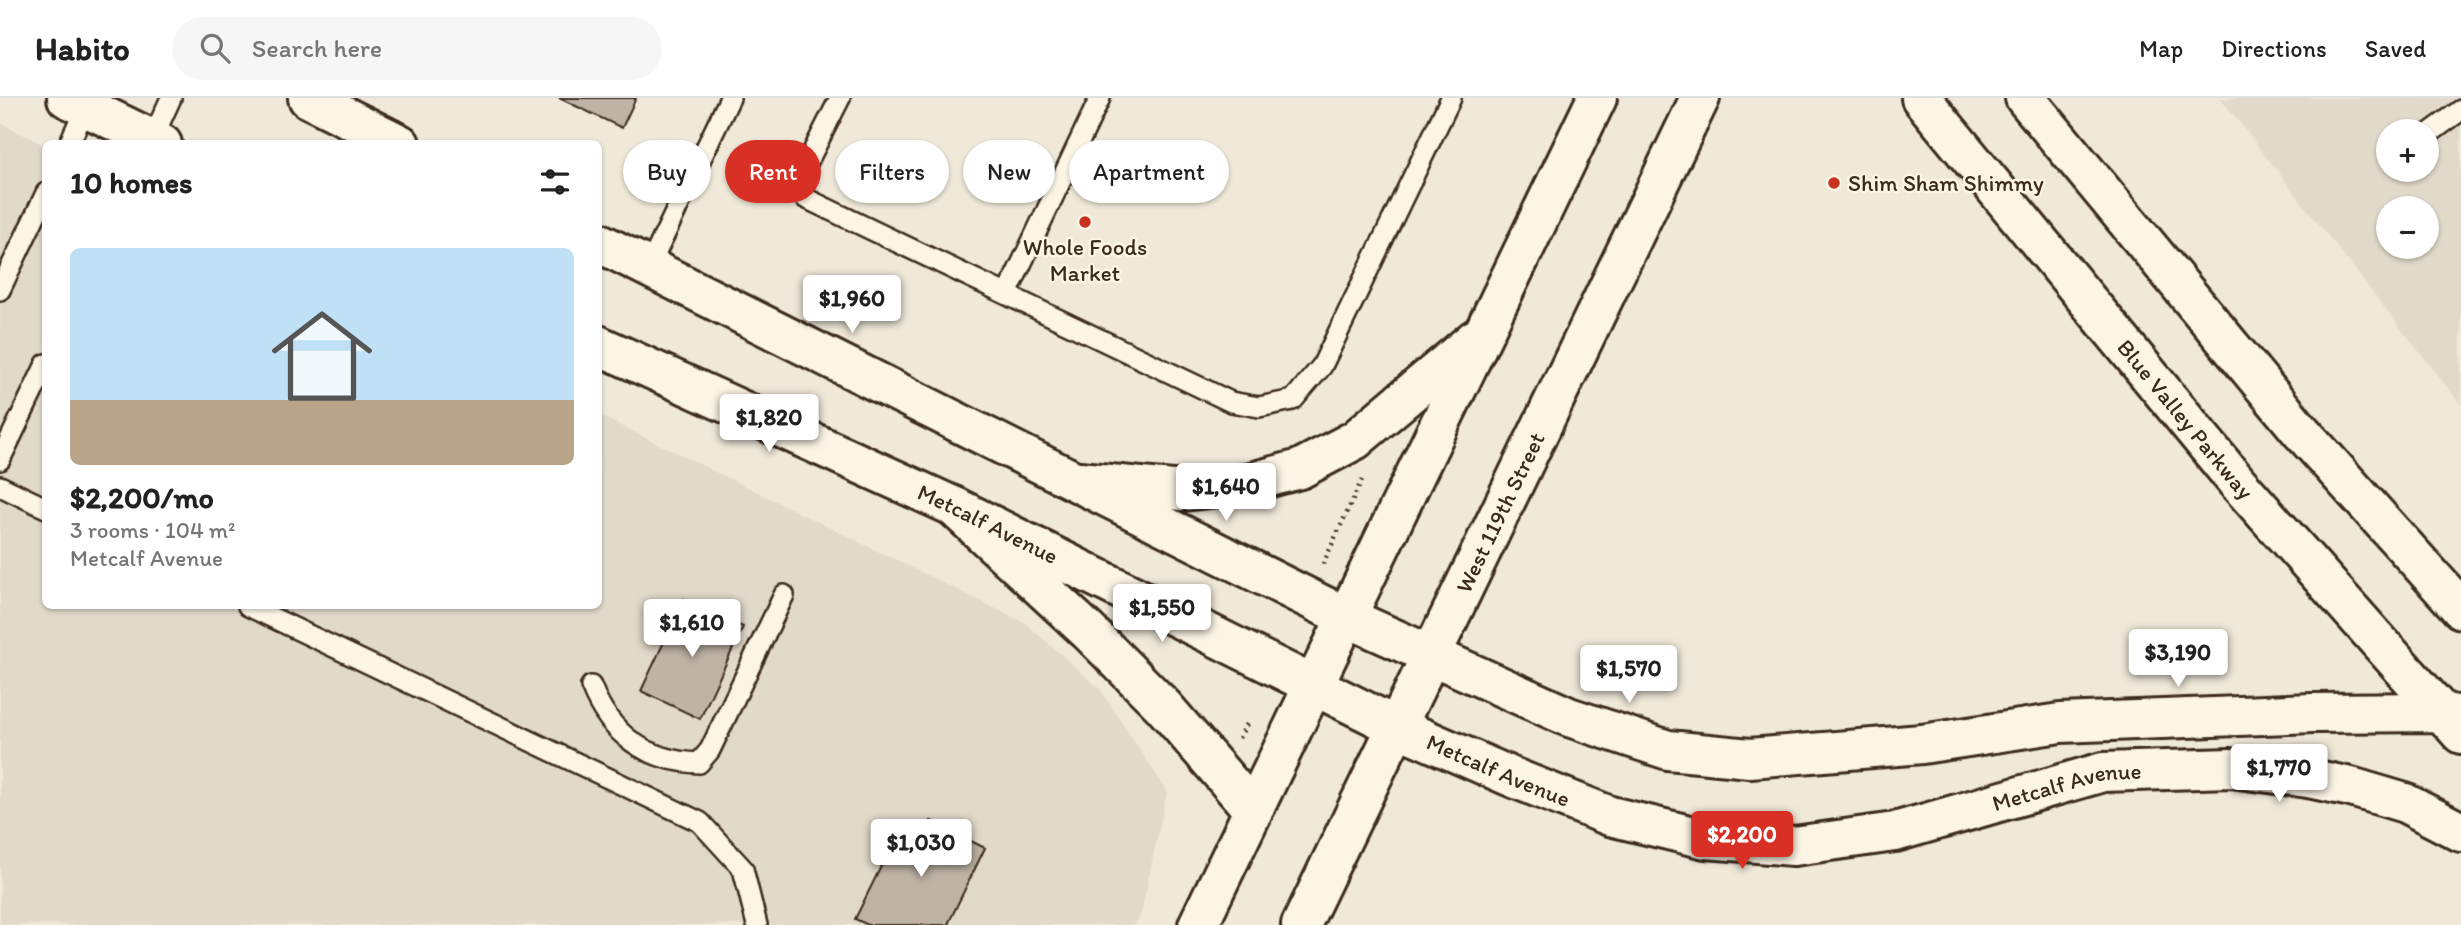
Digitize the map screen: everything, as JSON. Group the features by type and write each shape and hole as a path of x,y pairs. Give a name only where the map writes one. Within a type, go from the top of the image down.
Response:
{"main road":[{"path":"308,98 392,140"},
{"path":"1198,925 1597,98"},
{"name":"West 119th Street","path":"1301,925 1700,98"},
{"name":"Blue Valley Parkway","path":"1921,98 2236,482 2454,720"},
{"path":"2025,98 2299,429 2461,609"},
{"path":"81,101 151,140"},
{"path":"602,244 1346,617 1569,717 1668,750 1750,758 1922,744 2060,723 2313,713 2454,720"},
{"path":"1079,481 1183,491 1244,484 1300,469 1355,440 1484,331"},
{"name":"Metcalf Avenue","path":"602,347 953,506 1397,727 1462,757 1611,816 1706,839 1794,846 1895,832 2103,772 2231,768 2308,778 2351,787 2405,803 2461,832"},
{"path":"953,506 1164,707 1253,810"}],"lane":[{"path":"156,140 171,98"},
{"path":"649,268 730,98"},
{"path":"1007,294 1100,98"},
{"path":"833,100 799,179 805,198 1231,402 1259,407 1293,400 1322,366 1451,98"},
{"path":"70,140 81,101"},
{"path":"2439,126 2461,110"},
{"path":"0,290 42,201"},
{"path":"0,460 42,373"},
{"path":"0,486 42,506"},
{"path":"591,686 598,704 617,729 637,747 676,762 699,763 709,750 784,595"},
{"path":"254,609 700,822 743,869 757,925"}],"path":[{"path":"1320,571 1365,475"},
{"path":"1239,739 1248,722"}],"shaded area":[{"path":"2220,98 2461,98 2461,405"},
{"path":"0,123 42,144 42,609 602,609 602,416 1025,623 1099,688 1167,791 1141,914 1135,925 0,925"}],"building":[{"path":"559,98 636,98 622,128"},
{"path":"684,599 743,627 700,719 641,691"},
{"path":"931,821 985,848 948,924 950,925 868,925 855,919 900,828 922,839"}],"place":[{"name":"Shim Sham Shimmy","path":"1834,183"},
{"name":"Whole Foods Market","path":"1085,222"}]}
